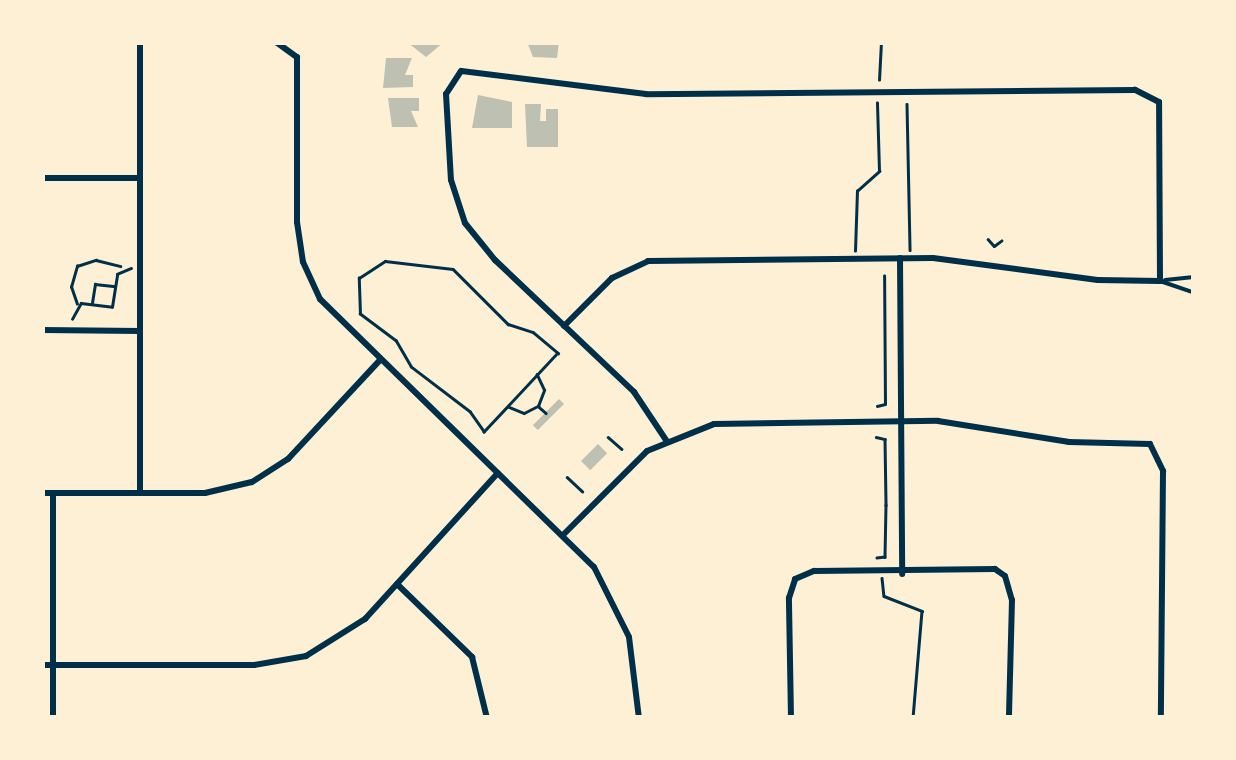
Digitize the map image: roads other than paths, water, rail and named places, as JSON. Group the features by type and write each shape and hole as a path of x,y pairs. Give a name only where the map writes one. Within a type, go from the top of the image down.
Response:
{"street":[{"path":"140,42 140,493"},
{"path":"276,42 290,46 299,69 297,222 303,262 320,299 379,361 564,534 594,567 619,611 638,678 640,718"},
{"path":"564,326 612,278 648,261 900,258 1160,281 1163,114 1153,94 663,94 461,71 446,94 451,180 465,222 564,326 634,392 666,440"},
{"path":"42,178 140,178"},
{"path":"900,258 902,574"},
{"path":"42,330 140,330"},
{"path":"42,493 228,490 271,472 379,361"},
{"path":"564,534 616,477 666,440 739,422 901,420 1086,444 1140,442 1157,449 1163,470 1161,718"},
{"path":"42,665 290,661 350,632 498,473"},
{"path":"53,493 53,718"},
{"path":"791,718 788,598 794,579 814,571 902,574 996,570 1005,576 1012,600 1008,718"},
{"path":"396,584 472,657 487,718"}],"lane":[{"path":"1160,281 1194,277"},
{"path":"1160,281 1194,293"}]}
